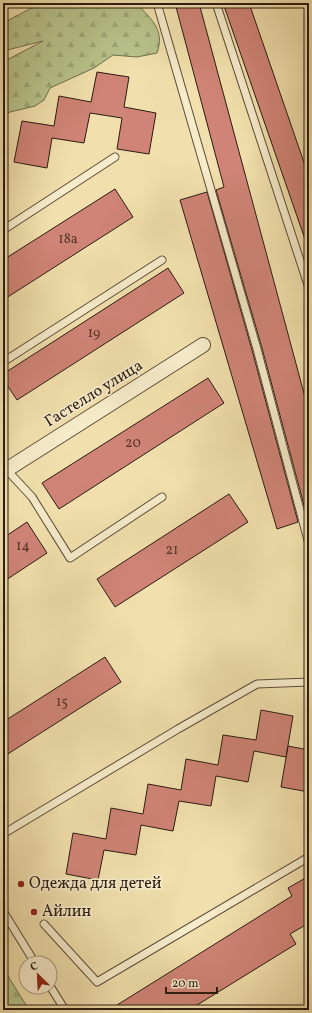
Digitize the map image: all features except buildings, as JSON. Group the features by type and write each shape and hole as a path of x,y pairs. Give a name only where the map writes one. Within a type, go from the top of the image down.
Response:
{"street":[{"name":"Гастелло улица","path":"4,469 203,345"}],"lane":[{"path":"157,3 257,349 309,544"},
{"path":"216,3 309,288"},
{"path":"3,230 114,157"},
{"path":"3,362 162,260"},
{"path":"4,469 32,497 70,558 162,496"},
{"path":"3,834 178,729 257,684 309,682"},
{"path":"44,924 97,982 309,857"},
{"path":"3,911 31,955"},
{"path":"56,995 65,1010"}],"green space":[{"path":"41,3 137,4 156,26 159,38 157,53 137,57 113,55 94,68 50,88 44,100 35,106 10,112 3,117 3,62 43,41 3,51 3,23"},
{"path":"3,968 18,992 18,995 20,995 29,1010 3,1010"}],"place":[{"name":"Одежда для детей","path":"21,884"},
{"name":"Айлин","path":"34,912"}]}
